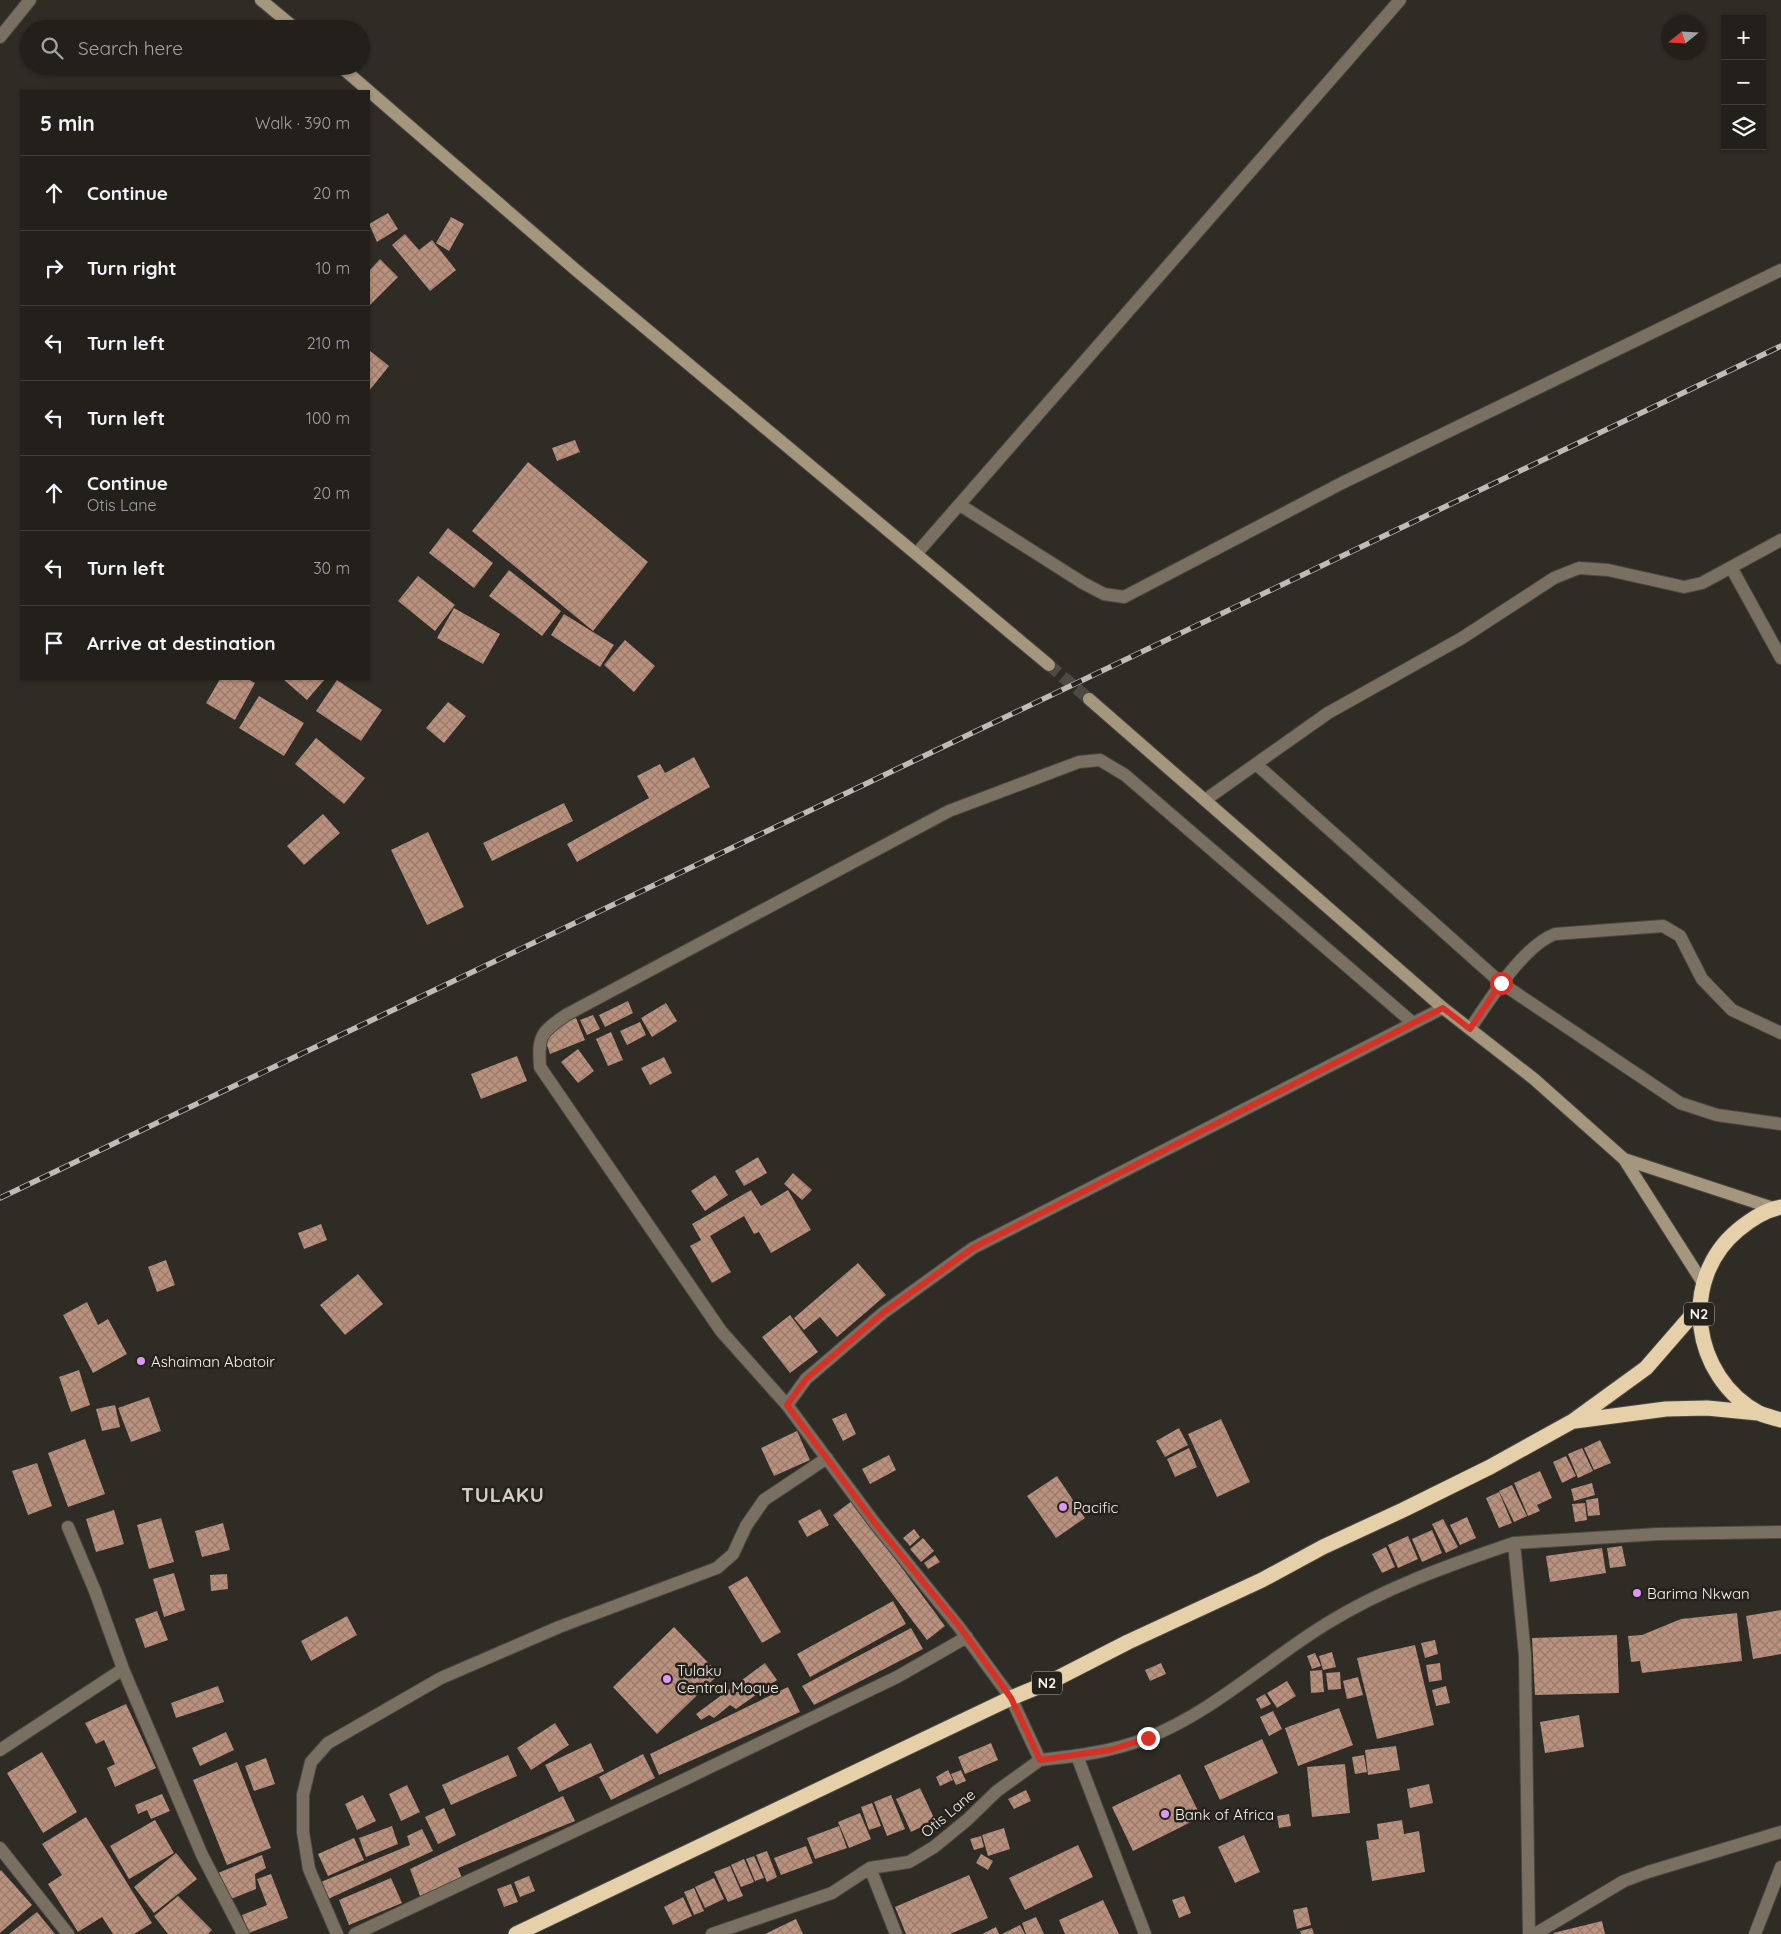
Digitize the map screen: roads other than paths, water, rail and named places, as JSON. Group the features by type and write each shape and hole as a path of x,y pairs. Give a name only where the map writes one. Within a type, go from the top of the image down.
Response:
{"highway":[{"name":"N2","path":"1760,1414 1739,1399 1716,1373 1708,1358 1701,1333 1699,1307 1703,1282 1713,1259 1729,1237 1749,1220 1777,1208"},
{"name":"N2","path":"516,1934 1011,1698 1050,1682 1128,1642 1262,1580 1322,1547 1490,1467 1573,1421 1646,1368 1699,1307"},
{"name":"N2","path":"1573,1421 1666,1409 1707,1408 1760,1414 1781,1420"}],"street":[{"path":"0,37 30,0"},
{"path":"261,0 285,20"},
{"path":"917,553 1400,0"},
{"path":"350,75 368,90"},
{"path":"370,92 577,271 1049,665"},
{"path":"960,505 1083,583 1104,594 1124,597 1342,483 1781,270"},
{"path":"1205,800 1328,713 1462,638 1554,578 1579,568 1608,570 1684,587 1702,583 1781,540"},
{"path":"1732,568 1781,658"},
{"path":"1089,699 1443,1008 1534,1079 1624,1159 1703,1282"},
{"path":"1413,1023 1125,775 1100,760 1079,762 949,811 566,1015 549,1026 539,1042 540,1067 721,1331 787,1405 874,1522 966,1637 1011,1698 1040,1760 1110,1750 1148,1738 1197,1714 1334,1620 1401,1584 1514,1543 1658,1534 1781,1532"},
{"path":"1256,764 1501,983 1680,1103 1717,1115 1781,1124"},
{"path":"1470,1029 1501,983 1543,939 1555,934 1663,926 1680,936 1702,979 1732,1010 1781,1033"},
{"path":"787,1405 806,1379 862,1331 973,1248 1443,1008"},
{"path":"1624,1159 1777,1208"},
{"path":"337,1934 309,1869 302,1832 303,1795 311,1762 328,1743 441,1678 559,1627 717,1568 733,1554 746,1526 764,1500 826,1458"},
{"path":"68,1527 123,1669 202,1855 243,1934"},
{"path":"1514,1543 1525,1655 1529,1934"},
{"path":"355,1934 682,1781 888,1681 966,1637"},
{"path":"0,1750 123,1669"},
{"path":"1077,1756 1145,1934"},
{"name":"Otis Lane","path":"870,1868 909,1862 960,1826 997,1791 1040,1760"},
{"path":"1535,1934 1624,1881 1781,1832"},
{"path":"0,1848 68,1934"},
{"path":"1755,1934 1781,1867"},
{"path":"712,1934 832,1893 870,1868 896,1934"}],"tunnel":[{"path":"1049,665 1089,699"}],"railway":[{"path":"0,1198 1781,346"}],"place":[{"name":"Ashaiman Abatoir","path":"141,1361"},
{"name":"Pacific","path":"1063,1507"},
{"name":"Barima Nkwan","path":"1637,1593"},
{"name":"Tulaku Central Moque","path":"667,1679"},
{"name":"Bank of Africa","path":"1165,1814"}],"district":[{"name":"TULAKU","path":"503,1494"}]}
